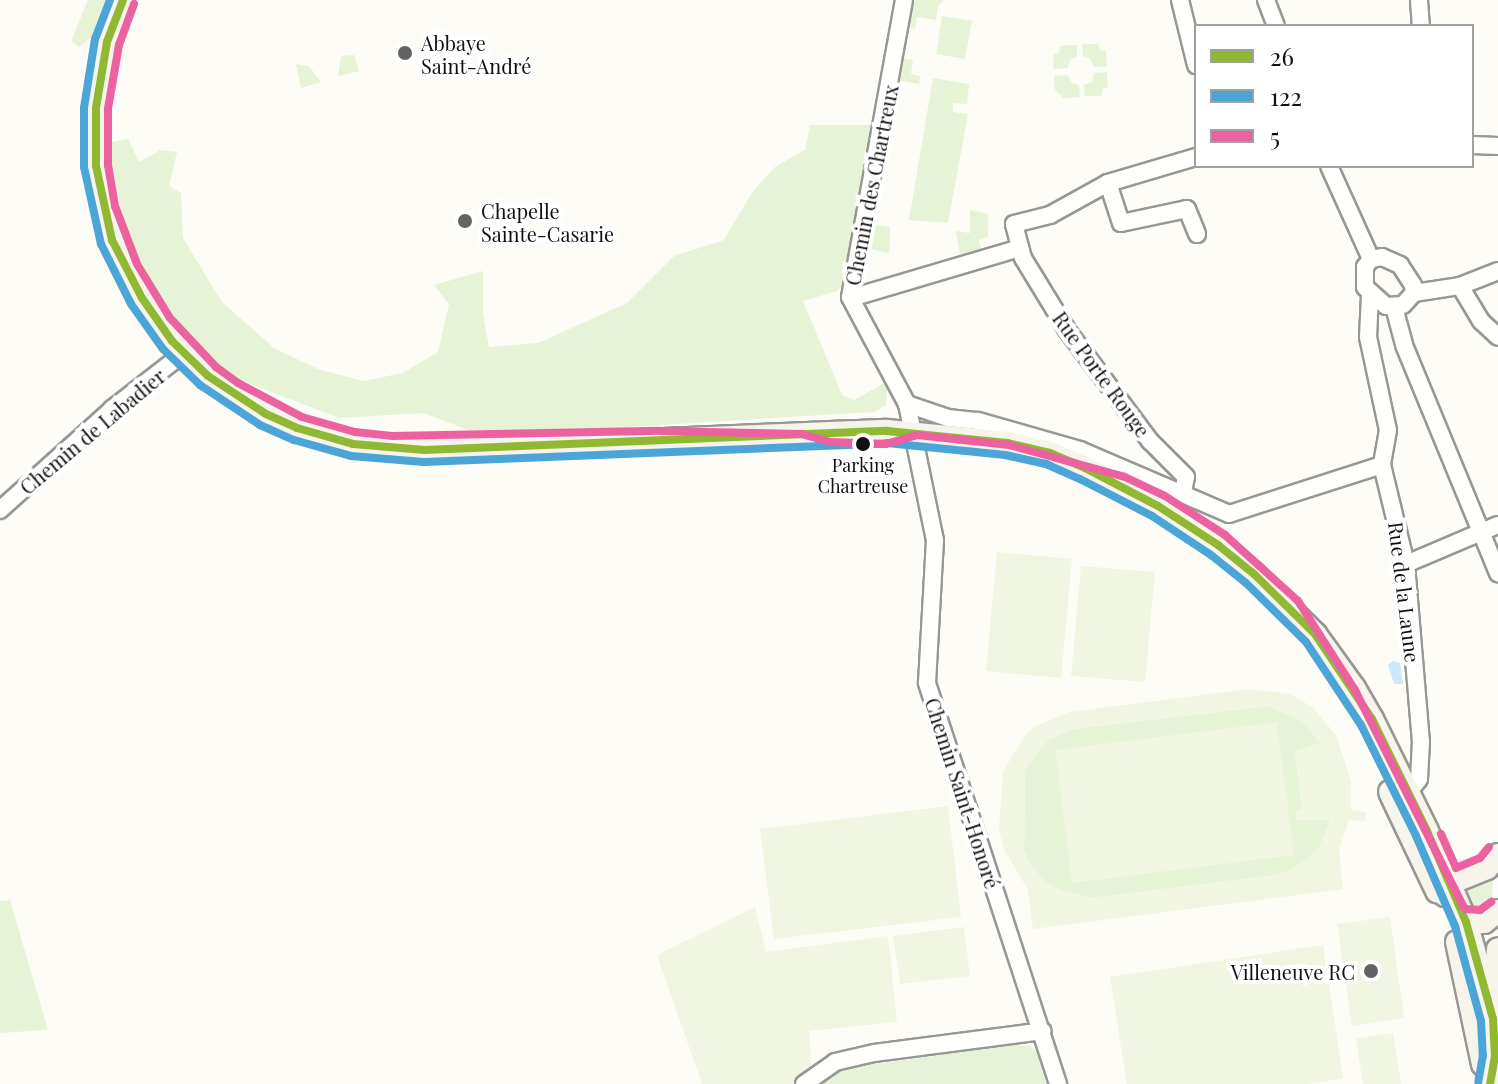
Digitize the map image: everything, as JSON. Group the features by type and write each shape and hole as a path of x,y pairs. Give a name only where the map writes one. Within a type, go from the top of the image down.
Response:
{"main road":[{"path":"123,0 99,82 95,135 99,187 112,240 126,269 160,325 208,376 266,414 297,428 353,444 425,450 660,443 801,432 1007,443 1050,453 1121,488 1168,512 1218,545 1315,634 1354,688 1408,793 1453,912 1466,922 1493,1019"},
{"path":"1289,609 1329,668 1446,895 1489,1084"},
{"path":"1446,895 1487,868 1498,855"},
{"path":"1466,922 1484,922 1498,911"},
{"path":"1489,1084 1495,1056 1493,1019 1498,949"}],"street":[{"name":"Chemin des Chartreux","path":"904,0 850,297 907,404 915,439"},
{"path":"1180,0 1194,57"},
{"path":"1266,0 1275,24"},
{"path":"1419,0 1421,24"},
{"path":"1474,145 1498,146"},
{"path":"861,295 1020,248 1014,224 1050,215 1108,183 1194,158"},
{"path":"1330,168 1371,259 1364,275 1370,295 1394,307 1404,345 1498,573"},
{"path":"1108,183 1121,223 1187,209 1197,234"},
{"name":"Rue Porte Rouge","path":"1020,248 1067,330 1150,441 1186,477 1183,492"},
{"path":"1371,259 1382,257 1400,265 1409,277 1414,293 1410,300 1394,307"},
{"path":"1414,293 1460,286 1498,271"},
{"path":"1460,286 1481,321 1498,337"},
{"name":"Rue de la Laune","path":"1370,295 1368,337 1388,430 1382,465 1406,564 1422,757 1419,779 1408,793"},
{"name":"Chemin de Labadier","path":"0,510 112,409 184,353"},
{"path":"907,404 948,418 978,421 1080,450 1229,514 1382,465"},
{"name":"Chemin Saint-Honoré","path":"915,439 935,540 927,683 1058,1084"},
{"path":"1406,564 1481,535 1498,525"},
{"path":"804,1084 835,1062 874,1053 1043,1031"}],"green space":[{"path":"88,0 114,0 98,32 79,47 71,41"},
{"path":"910,0 944,0 938,6 936,20 917,17 915,29 905,27"},
{"path":"942,16 972,21 965,59 936,54"},
{"path":"1082,44 1098,44 1100,50 1106,51 1107,66 1094,67 1090,58 1083,56"},
{"path":"1077,45 1077,56 1070,60 1067,68 1054,69 1053,55 1059,52 1060,46"},
{"path":"354,55 359,71 338,76 341,56"},
{"path":"899,58 913,60 911,74 920,76 919,84 896,80"},
{"path":"296,64 309,66 321,82 301,88"},
{"path":"1107,72 1108,87 1103,89 1101,96 1085,96 1084,85 1092,82 1094,73"},
{"path":"1068,75 1071,83 1079,85 1080,97 1063,98 1055,90 1054,76"},
{"path":"933,78 969,84 967,104 953,103 953,112 968,114 948,223 909,220"},
{"path":"810,125 875,125 853,274 837,291 803,301 842,395 854,400 888,381 886,405 874,412 579,430 468,430 424,413 339,418 237,379 177,332 127,239 111,168 111,142 128,139 139,162 160,150 177,152 169,186 181,193 183,238 222,302 274,348 318,369 363,381 403,373 438,352 449,304 434,285 483,271 483,314 489,347 538,343 627,303 674,256 724,240 753,191 775,167 805,150"},
{"path":"970,210 988,214 988,237 979,240 981,249 960,254 956,231 970,233"},
{"path":"869,224 890,227 889,253 865,248"},
{"path":"997,552 1072,559 1061,678 986,671"},
{"path":"1081,566 1155,572 1145,682 1071,676"},
{"path":"1249,689 1290,694 1312,707 1336,735 1351,781 1351,810 1366,812 1365,821 1349,820 1339,850 1343,889 1033,929 1028,890 1003,847 999,828 1003,771 1027,733 1070,712","holes":["1267,706 1302,721 1321,743 1295,752 1302,810 1296,811 1296,820 1331,820 1320,846 1290,871 1093,898 1059,890 1045,882 1030,864 1024,851 1025,769 1048,740 1072,729"]},
{"path":"1268,706 1302,721 1321,743 1295,752 1302,811 1296,819 1331,819 1320,846 1290,871 1093,898 1059,890 1045,882 1030,864 1024,851 1025,769 1048,740 1072,729"},
{"path":"1277,722 1294,855 1072,883 1055,750"},
{"path":"948,806 961,917 774,939 760,829"},
{"path":"1493,879 1492,905 1484,912 1472,911 1462,888"},
{"path":"10,900 48,1030 0,1033 0,901"},
{"path":"755,907 766,952 888,936 897,1022 809,1031 811,1065 794,1084 702,1084 657,955"},
{"name":"Villeneuve RC","path":"1390,917 1404,1018 1352,1026 1337,924"},
{"path":"964,927 970,976 900,984 893,936"},
{"path":"1323,945 1343,1078 1306,1084 1127,1084 1110,977"},
{"path":"1393,1033 1401,1084 1363,1084 1356,1039"},
{"path":"1014,1045 1030,1046 1037,1053 1046,1084 816,1084 828,1076 854,1067"}],"water":[{"path":"1393,661 1400,663 1403,684 1394,684 1388,665"}],"transit line":[{"name":"122","path":"110,0 95,39 84,108 84,167 101,244 131,304 163,349 200,385 260,425 294,440 351,456 424,462 887,443 1005,455 1046,464 1080,479 1152,516 1211,555 1246,583 1306,642 1361,725 1416,836 1455,926 1481,1021 1483,1055 1478,1082"},
{"name":"26","path":"123,0 107,42 96,108 96,166 112,240 142,298 172,341 208,376 266,414 297,428 353,444 425,450 887,431 1007,443 1050,453 1085,468 1158,506 1218,545 1254,574 1315,634 1372,719 1427,831 1466,922 1493,1019 1495,1056 1490,1084"},
{"name":"5","path":"134,4 119,45 108,109 108,165 115,206 137,264 170,318 216,367 238,383 302,417 355,432 392,436 660,431 801,434 830,442 886,444 917,435 1009,445 1125,477 1165,496 1225,535 1298,601 1355,690 1463,906 1480,910 1491,902"},
{"name":"5","path":"1441,834 1456,868 1480,858 1489,847"}],"place":[{"name":"Abbaye Saint-André","path":"405,53"},
{"name":"Chapelle Sainte-Casarie","path":"465,221"},
{"name":"Parking Chartreuse","path":"863,444"},
{"name":"Villeneuve RC","path":"1371,971"}]}
